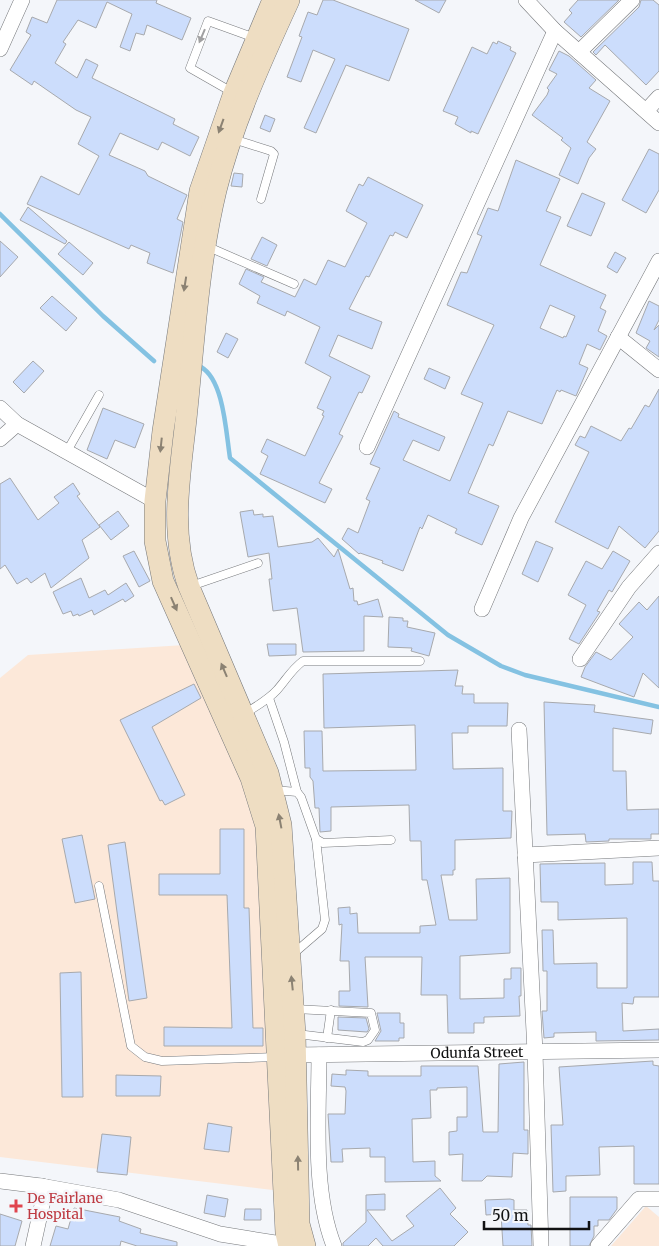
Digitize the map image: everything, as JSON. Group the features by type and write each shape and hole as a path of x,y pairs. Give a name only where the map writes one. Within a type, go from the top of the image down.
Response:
{"main road":[{"path":"273,0 255,38 209,161 200,191 163,431 155,501 154,541 163,581 252,778 266,826 290,1049 299,1224 294,1246"},
{"path":"289,0 262,60 216,191 206,246 196,325 178,504 177,539 181,565 189,587 268,773 281,825 294,1009 290,1049"}],"street":[{"path":"0,50 22,0"},
{"path":"526,0 555,31 647,110 659,123"},
{"path":"579,52 632,0"},
{"path":"367,447 555,31"},
{"path":"647,110 659,98"},
{"path":"482,609 521,518 659,261"},
{"path":"618,337 659,370"},
{"path":"0,408 17,424 155,501"},
{"path":"0,439 17,424"},
{"path":"580,660 629,587 659,553"},
{"path":"519,730 535,1052 541,1246"},
{"path":"524,855 659,848"},
{"name":"Odunfa Street","path":"290,1049 319,1055 659,1050"},
{"path":"319,1055 321,1193 329,1233 334,1246"},
{"path":"0,1181 120,1200 219,1240 294,1246"},
{"path":"33,1246 46,1187 41,1186"},
{"path":"598,1246 639,1199 659,1199"}],"lane":[{"path":"234,93 190,69 189,66 208,21 255,38"},
{"path":"233,139 271,151 274,154 261,199"},
{"path":"206,246 294,284"},
{"path":"66,453 99,396"},
{"path":"189,587 258,563"},
{"path":"242,715 269,698 278,689 291,670 303,661 420,661"},
{"path":"269,698 284,742 297,792 302,797 316,839 325,920 322,929 290,957"},
{"path":"272,790 297,792"},
{"path":"316,839 332,844 391,840"},
{"path":"99,886 132,1046 145,1056 162,1061 290,1049 327,1038 363,1042 368,1040 375,1030 371,1012 294,1009"},
{"path":"327,1038 331,1010"}],"shaded area":[{"path":"200,644 262,769 289,1192 0,1157 0,678 28,655"},
{"path":"646,1206 659,1217 659,1246 611,1246"}],"building":[{"path":"57,0 157,0 156,3 191,18 182,40 147,25 144,35 136,33 130,51 120,47 132,14 107,2 96,28 78,20 63,42 66,44 55,63 77,78 86,59 98,65 92,78 175,119 173,124 199,137 190,156 162,142 158,150 120,133 109,155 145,171 148,176 187,195 177,219 183,222 173,273 147,263 150,253 131,245 129,249 27,204 41,176 79,195 99,156 78,144 91,117 76,110 34,81 32,85 10,70 31,35 26,32 32,17 47,23"},
{"path":"323,0 333,0 409,29 389,81 346,65 316,133 304,128 335,59 313,50 301,82 287,77 302,37 299,36 308,12 317,15"},
{"path":"415,0 446,0 439,13"},
{"path":"578,0 619,0 581,37 564,22 572,13 569,10"},
{"path":"641,0 653,0 659,5 659,71 646,85 605,45 596,55 593,52 639,7"},
{"path":"498,41 511,47 510,50 516,53 478,134 471,131 471,133 455,124 458,117 443,111 472,47 487,54 493,42 497,44"},
{"path":"559,51 569,56 596,80 589,88 610,101 587,142 596,149 589,158 578,184 559,175 571,148 561,140 563,138 532,115 547,95 549,90 547,88 557,74 549,70"},
{"path":"265,115 275,119 270,132 260,128"},
{"path":"649,149 659,154 659,190 646,213 622,200"},
{"path":"516,160 560,179 546,211 561,217 540,265 606,295 600,308 606,311 598,331 607,336 600,350 587,344 579,364 588,368 576,396 557,390 542,424 508,411 493,446 489,444 468,493 499,506 482,545 455,533 457,529 428,515 422,529 420,527 403,571 382,563 383,561 359,554 342,539 348,528 358,533 370,501 366,499 380,468 370,464 394,411 399,414 398,417 445,437 439,451 413,440 403,460 450,481 483,403 461,394 494,325 447,305 461,272 467,273 482,236 477,234 488,208 498,211","holes":["550,305 575,316 566,337 564,336 563,338 540,328"]},
{"path":"234,173 243,174 242,187 231,186"},
{"path":"368,177 423,205 407,238 395,232 393,236 390,235 369,277 366,276 349,309 382,322 372,349 338,335 329,356 370,376 362,393 359,392 339,434 343,436 319,483 332,489 325,503 260,474 268,456 261,452 267,439 305,456 324,416 322,415 324,411 317,408 331,377 305,363 320,327 287,311 285,316 257,303 260,296 239,284 246,269 264,277 261,282 295,297 304,279 316,285 328,260 345,267 367,223 346,211 359,184 363,186"},
{"path":"582,193 605,203 591,236 567,226"},
{"path":"28,207 67,241 65,244 20,220"},
{"path":"262,237 277,245 267,266 251,259"},
{"path":"0,241 18,257 0,277"},
{"path":"69,242 93,263 83,275 58,254"},
{"path":"615,252 626,258 617,273 607,267"},
{"path":"52,296 77,318 66,331 40,308"},
{"path":"649,301 659,306 659,320 654,330 659,325 659,357 646,348 650,341 636,333"},
{"path":"226,333 238,339 228,358 217,352"},
{"path":"33,361 44,371 24,393 13,382"},
{"path":"429,368 450,377 445,389 424,379"},
{"path":"659,389 659,531 645,548 619,526 608,549 555,522 589,452 575,445 580,436 585,438 591,426 621,441 629,428 631,429 645,405 649,407"},
{"path":"103,408 144,424 135,448 115,440 107,459 87,450"},
{"path":"10,478 38,520 59,503 54,497 73,483 80,494 77,496 100,527 82,540 89,558 51,588 45,573 31,583 27,578 17,584 5,565 0,569 0,484"},
{"path":"253,510 254,515 263,514 263,517 273,516 278,547 312,542 318,538 334,557 338,549 350,589 353,588 354,601 357,601 358,605 378,599 383,617 364,616 364,651 303,652 297,608 273,611 269,579 272,579 269,553 248,557 240,512"},
{"path":"118,511 129,526 111,540 99,525"},
{"path":"536,541 553,548 538,582 522,574"},
{"path":"134,551 150,581 139,587 123,556"},
{"path":"613,551 630,561 612,592 609,590 597,611 600,612 579,644 569,639 586,605 568,595 586,561 602,569"},
{"path":"81,578 89,598 105,590 108,595 126,583 134,596 125,602 123,599 94,615 92,610 79,616 78,614 73,616 71,611 63,614 53,592"},
{"path":"659,596 659,688 643,673 634,697 581,677 585,667 596,652 611,660 633,637 619,624 639,602 647,610"},
{"path":"389,617 403,618 403,621 408,621 407,627 435,633 429,656 411,651 412,648 388,647"},
{"path":"267,644 296,644 296,655 269,656"},
{"path":"458,670 455,686 463,686 462,694 474,694 474,703 508,703 507,726 468,726 468,733 452,733 453,769 503,768 503,811 512,811 511,838 455,840 455,870 453,870 453,875 441,875 449,920 477,920 476,879 510,878 510,953 460,956 460,999 504,998 504,979 511,979 511,968 521,968 520,1016 484,1017 484,1023 474,1023 474,1033 448,1033 447,995 421,995 422,957 365,957 368,1007 339,1006 339,991 350,991 349,961 340,961 342,924 339,925 338,908 350,907 350,914 357,913 358,933 420,933 420,926 436,925 427,880 422,880 421,841 410,841 409,805 331,807 331,831 320,832 319,808 315,808 310,768 305,768 304,731 322,731 323,771 416,770 415,725 324,728 323,674"},
{"path":"194,684 201,698 152,727 185,795 165,805 162,800 160,801 120,720"},
{"path":"544,702 595,705 594,712 653,720 651,734 613,728 613,771 626,771 627,810 659,809 659,834 651,834 651,839 609,839 609,841 586,842 585,834 547,835"},
{"path":"220,829 244,829 244,908 249,908 253,1028 263,1028 263,1046 164,1046 164,1027 232,1028 227,895 159,895 159,874 220,874"},
{"path":"82,835 95,899 75,903 62,839"},
{"path":"125,842 147,998 129,1001 108,845"},
{"path":"633,862 652,862 653,881 659,881 659,997 634,997 633,1004 622,1003 623,1031 659,1029 659,1040 596,1041 596,1032 554,1033 554,1037 544,1038 542,1011 547,1011 547,971 543,971 542,930 553,930 554,964 597,963 597,988 627,988 627,918 558,920 558,902 541,902 540,864 605,863 605,885 633,884"},
{"path":"81,972 83,1097 62,1097 60,973"},
{"path":"377,1013 400,1013 400,1023 404,1023 404,1038 399,1038 399,1041 375,1041 381,1031"},
{"path":"338,1017 366,1018 369,1029 367,1032 338,1030"},
{"path":"653,1061 653,1065 659,1066 659,1184 634,1184 634,1146 599,1147 600,1175 566,1176 566,1191 553,1192 551,1125 563,1125 559,1067"},
{"path":"524,1062 524,1130 528,1130 528,1154 513,1153 512,1177 487,1176 482,1181 462,1181 463,1154 449,1155 449,1132 457,1131 457,1117 467,1117 467,1087 430,1090 431,1118 412,1119 413,1162 435,1161 435,1176 441,1181 385,1182 385,1157 370,1157 370,1148 342,1149 343,1162 331,1162 328,1114 345,1114 346,1091 345,1087 331,1086 332,1074 346,1075 346,1070 368,1071 368,1076 421,1076 421,1066 478,1066 483,1132 498,1132 499,1064"},
{"path":"116,1075 161,1076 160,1096 116,1096"},
{"path":"208,1123 232,1127 229,1152 204,1149"},
{"path":"102,1134 131,1137 127,1175 97,1172"},
{"path":"440,1188 456,1208 450,1214 468,1232 454,1246 383,1246 376,1238 368,1246 343,1246 343,1243 366,1222 366,1195 385,1194 385,1210 367,1210 392,1241 414,1226 406,1216"},
{"path":"207,1195 228,1199 225,1217 204,1213"},
{"path":"570,1197 617,1197 617,1209 609,1220 598,1220 598,1226 594,1226 594,1236 589,1246 570,1246"},
{"path":"485,1200 514,1200 514,1210 527,1210 528,1225 531,1225 532,1246 503,1246 501,1214 486,1215"},
{"path":"74,1208 120,1217 119,1221 141,1229 140,1233 177,1242 177,1246 137,1246 121,1241 120,1246 50,1246 56,1226 68,1229"},
{"path":"245,1209 261,1209 261,1220 244,1220"},
{"path":"0,1214 22,1221 15,1246 0,1246"}],"waterway":[{"path":"0,214 103,316 154,361"},
{"path":"201,367 215,383 219,395 223,408 230,458 448,635 501,666 525,675 659,707"}],"place":[{"name":"De Fairlane Hospital","path":"16,1206"}]}
